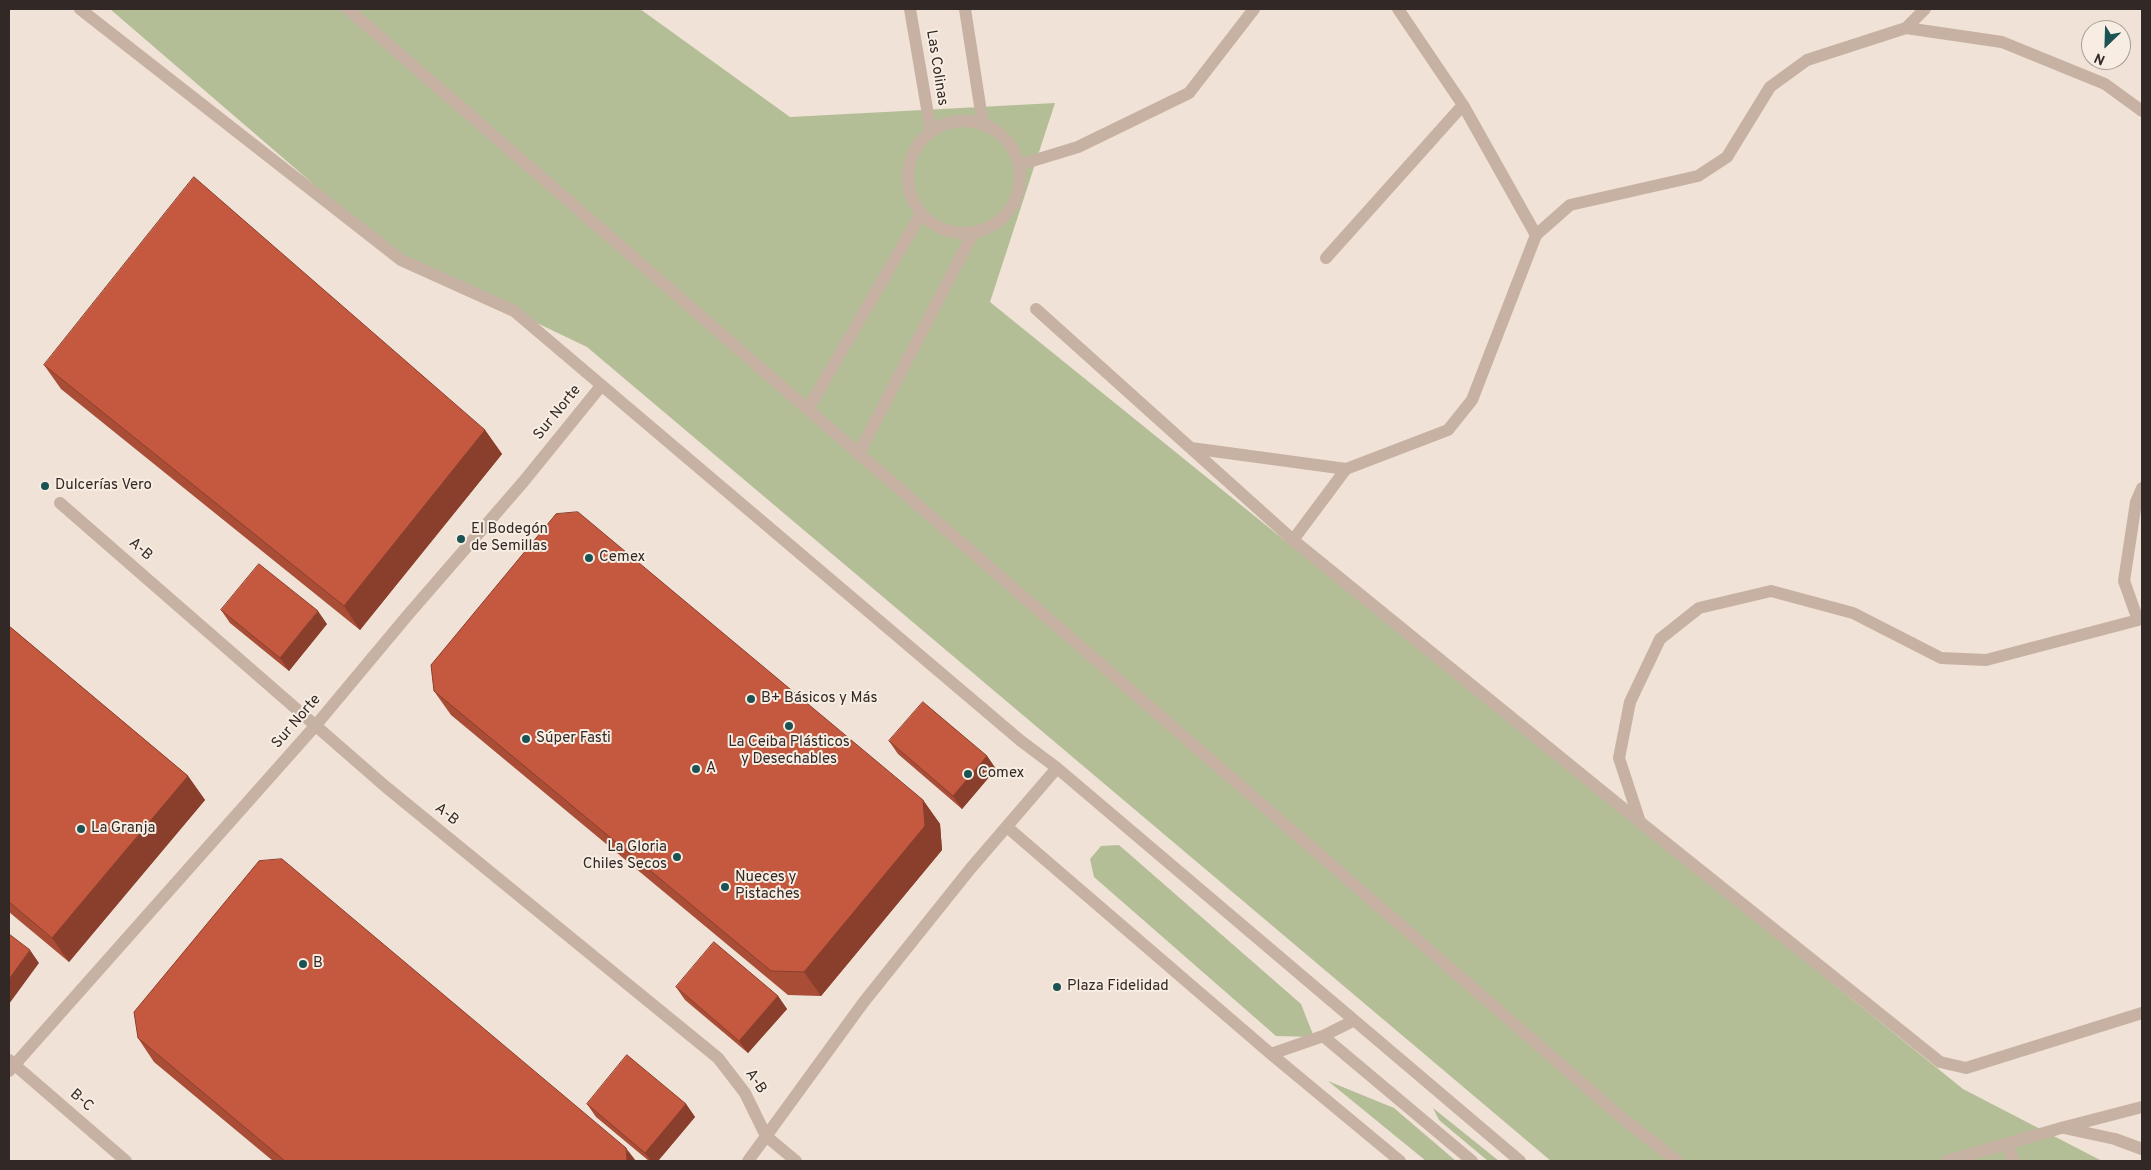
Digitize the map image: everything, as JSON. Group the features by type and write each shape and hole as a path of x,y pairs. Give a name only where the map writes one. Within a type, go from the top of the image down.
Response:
{"street":[{"path":"80,9 402,260 514,311 1520,1161"},
{"path":"348,9 1621,1117 1677,1161"},
{"name":"Las Colinas","path":"910,9 930,132"},
{"path":"966,9 983,125"},
{"path":"1019,165 1078,147 1188,93 1254,9"},
{"path":"1398,9 1464,105 1536,235"},
{"path":"1906,28 1925,9"},
{"path":"1191,448 1346,469 1448,430 1472,400 1536,235 1570,205 1698,176 1727,157 1770,86 1807,60 1906,28 2002,42 2105,84 2142,111"},
{"path":"1326,258 1464,105"},
{"path":"965,121 983,125 1000,134 1012,148 1019,165 1020,183 1015,201 1005,216 990,227 973,233 954,232 936,226 921,214 912,198 907,180 910,162 918,145 930,132 947,124 965,121"},
{"path":"808,409 921,214"},
{"path":"859,453 973,233"},
{"path":"1036,309 1293,540 1640,822 1940,1062 1966,1068 2142,1013"},
{"name":"Sur Norte","path":"11,1065 316,725 414,608 524,482 601,386"},
{"path":"1293,540 1346,469"},
{"path":"1640,822 1619,758 1630,702 1660,639 1699,608 1771,591 1853,613 1941,658 1986,660 2140,619 2124,581 2136,502 2142,488"},
{"name":"A-B","path":"60,503 400,798 718,1058 744,1093 766,1136 796,1161"},
{"path":"748,1161 863,1003 971,868 1056,768"},
{"path":"1007,827 1271,1054 1400,1161"},
{"path":"1271,1054 1323,1036 1353,1021"},
{"path":"1323,1036 1472,1161"},
{"name":"B-C","path":"11,1065 126,1161"},
{"path":"1947,1161 2142,1107"},
{"path":"2061,1128 2115,1139 2142,1149"},
{"path":"2008,1145 2013,1161"}],"green space":[{"path":"110,9 640,9 790,117 1055,103 990,302 1963,1089 2102,1161 1551,1161 587,347 397,256"},
{"path":"1119,845 1301,1004 1314,1037 1276,1036 1094,877 1090,859 1101,846"},
{"path":"1328,1081 1394,1108 1456,1161 1426,1161"},
{"path":"1433,1108 1499,1161 1488,1161 1439,1120"}],"building":[{"path":"194,177 485,430 344,606 44,365"},
{"name":"A","path":"578,512 923,800 925,826 804,972 771,971 434,691 431,665 556,514"},
{"path":"259,564 318,611 280,658 221,610"},
{"path":"9,626 188,776 52,938 9,902"},
{"path":"923,702 987,756 953,796 889,741"},
{"name":"B","path":"282,859 626,1148 627,1161 285,1161 138,1038 134,1012 259,861"},
{"path":"9,934 30,950 9,979"},
{"path":"714,942 778,996 739,1041 676,987"},
{"path":"627,1055 686,1104 645,1153 587,1104"}],"place":[{"name":"Dulcerías Vero","path":"45,486"},
{"name":"El Bodegón de Semillas","path":"461,539"},
{"name":"Cemex","path":"589,558"},
{"name":"B+ Básicos y Más","path":"751,699"},
{"name":"La Ceiba Plásticos y Desechables","path":"789,726"},
{"name":"Súper Fasti","path":"526,739"},
{"name":"A","path":"696,769"},
{"name":"Comex","path":"968,774"},
{"name":"La Granja","path":"81,829"},
{"name":"La Gloria Chiles Secos","path":"677,857"},
{"name":"Nueces y Pistaches","path":"725,887"},
{"name":"B","path":"303,964"},
{"name":"Plaza Fidelidad","path":"1057,987"}]}
